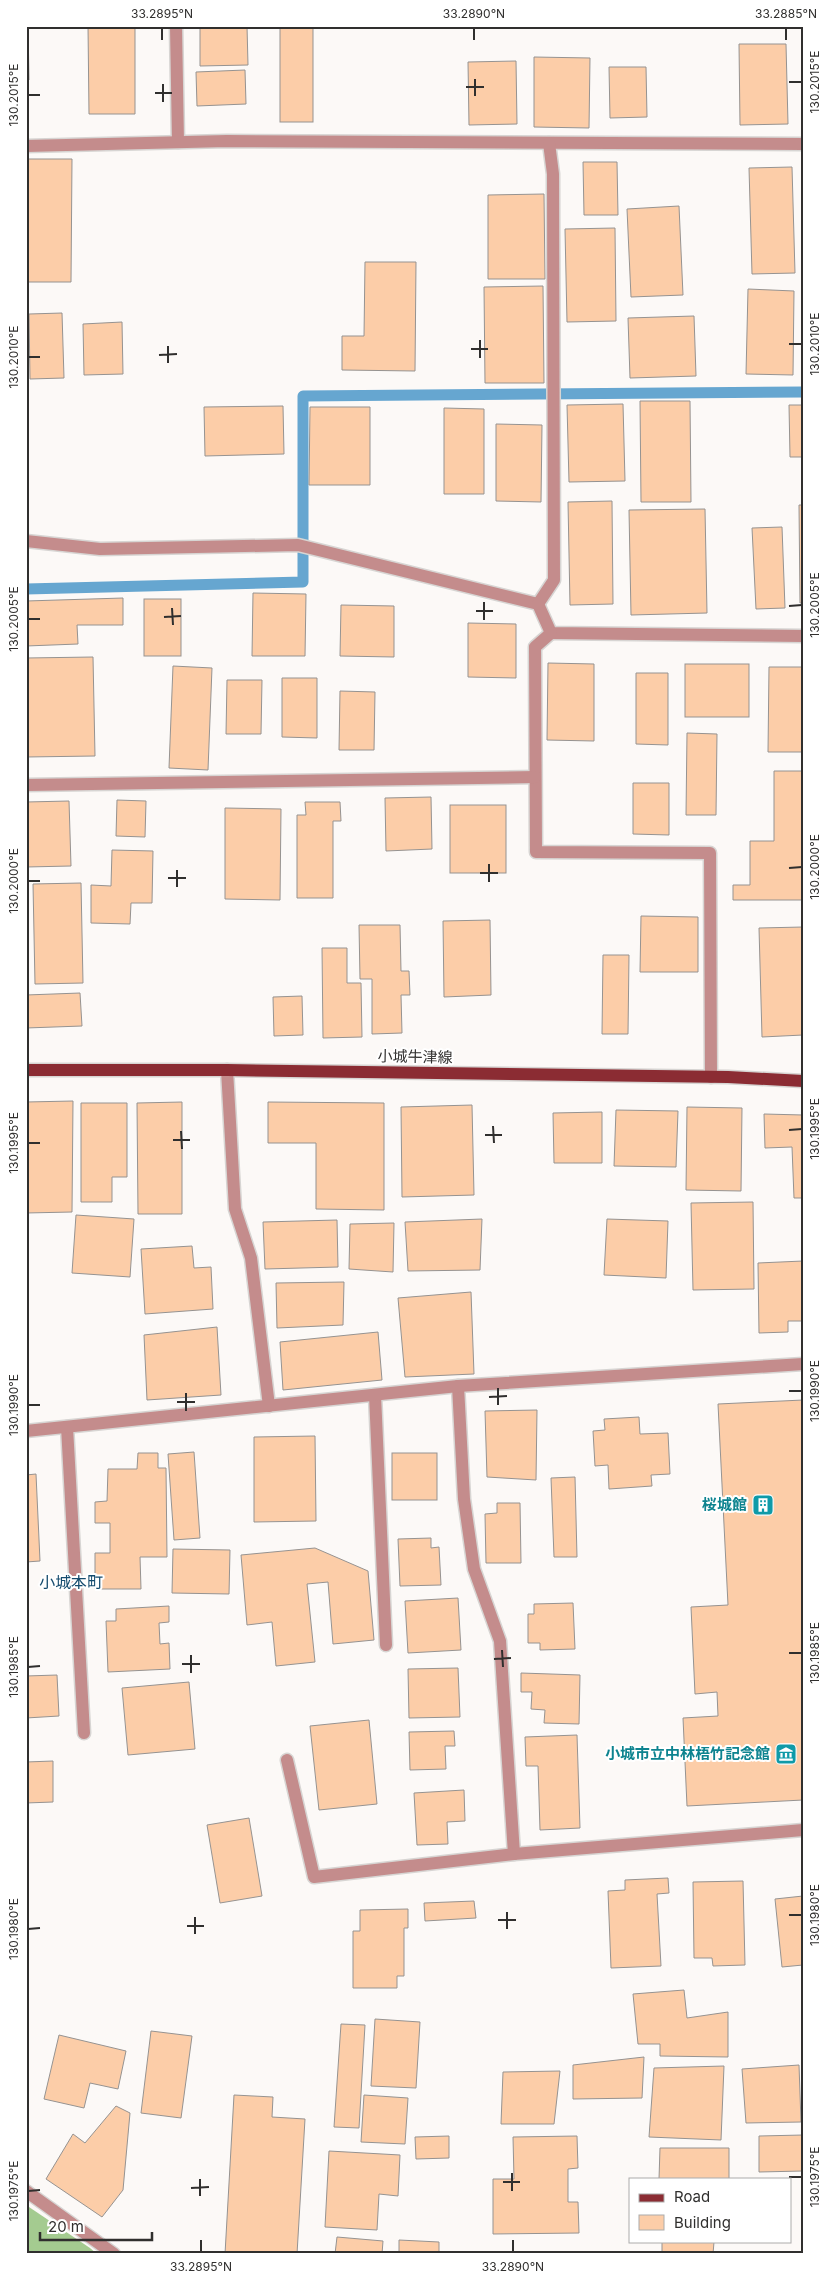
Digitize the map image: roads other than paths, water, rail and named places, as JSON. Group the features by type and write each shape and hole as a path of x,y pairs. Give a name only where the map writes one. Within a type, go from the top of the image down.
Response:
{"main road":[{"name":"小城牛津線","path":"26,1070 227,1070 711,1077 803,1081"}],"street":[{"path":"176,26 178,142"},
{"path":"26,146 178,142 803,144"},
{"path":"538,604 554,580 553,174 549,143"},
{"path":"26,541 100,549 298,545 538,604"},
{"path":"538,604 551,633"},
{"path":"711,1077 710,853 536,852 534,777 535,647 551,633 803,636"},
{"path":"26,785 534,777"},
{"path":"227,1070 235,1209 251,1258 269,1406"},
{"path":"26,1431 458,1386 803,1364"},
{"path":"458,1386 464,1499 474,1569 500,1641 514,1854"},
{"path":"375,1395 386,1645"},
{"path":"67,1427 84,1733"},
{"path":"287,1760 314,1877 514,1854 803,1830"},
{"path":"26,2191 114,2254"}],"waterway":[{"path":"26,589 303,582 303,396 803,392"}],"place":[{"name":"桜城館","path":"763,1505"},
{"name":"小城市立中林梧竹記念館","path":"786,1754"}],"district":[{"name":"小城本町","path":"71,1582"}]}
